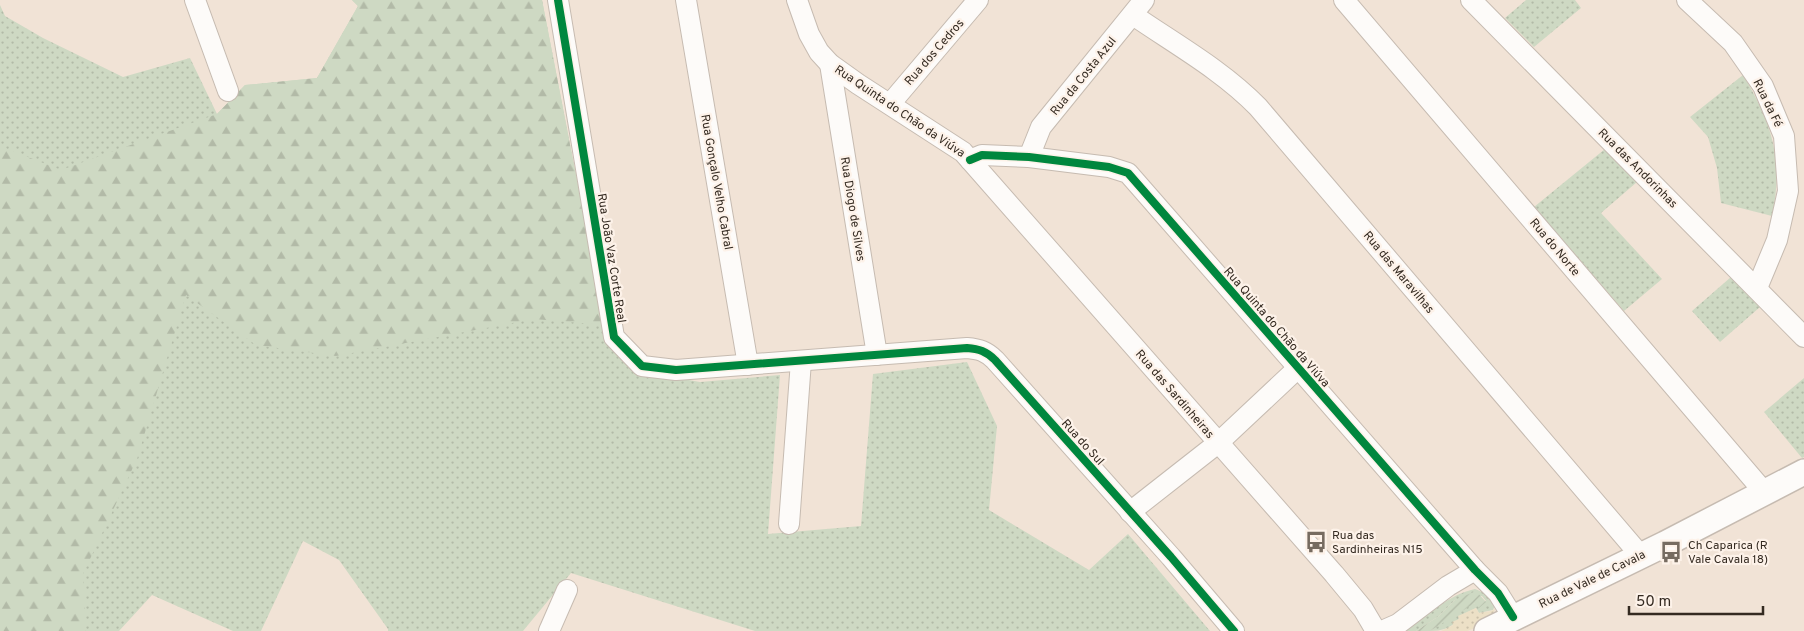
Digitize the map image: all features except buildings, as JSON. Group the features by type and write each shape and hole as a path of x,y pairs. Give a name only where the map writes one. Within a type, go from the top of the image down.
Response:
{"street":[{"path":"195,0 228,91"},
{"name":"Rua João Vaz Corte Real","path":"558,0 614,338 642,366 676,370 877,355"},
{"name":"Rua Gonçalo Velho Cabral","path":"686,0 748,364"},
{"path":"796,0 809,34 819,52 830,64"},
{"name":"Rua dos Cedros","path":"890,104 978,0"},
{"name":"Rua das Andorinhas","path":"1471,0 1804,337"},
{"name":"Rua da Fé","path":"1687,0 1733,43 1763,86 1784,136 1788,191 1777,240 1756,288"},
{"name":"Rua do Norte","path":"1351,2 1765,493"},
{"name":"Rua da Costa Azul","path":"1029,157 1041,127 1138,8"},
{"name":"Rua das Maravilhas","path":"1138,8 1242,91 1258,107 1641,556"},
{"name":"Rua Quinta do Chão da Viúva","path":"830,64 954,146 970,160 982,154 1029,157 1109,167 1128,173 1475,570 1498,593 1514,617"},
{"name":"Rua Diogo de Silves","path":"830,64 877,355"},
{"name":"Rua das Sardinheiras","path":"970,160 1363,609 1376,631"},
{"name":"Rua do Sul","path":"877,355 967,348 987,352 1234,631"},
{"path":"789,524 801,361"},
{"path":"1130,512 1218,443 1298,368"},
{"name":"Rua de Vale de Cavala","path":"1487,631 1641,556 1804,472"},
{"path":"1382,631 1398,624 1448,586 1475,570"},
{"path":"548,631 567,590"}],"green space":[{"path":"352,0 542,0 605,325 632,370 700,382 780,375 768,534 861,526 873,374 967,362 997,426 989,510 1089,570 1128,534 1210,631 755,631 571,573 523,631 388,631 339,560 303,541 261,631 233,631 152,595 119,631 0,631 0,5 5,16 43,38 123,77 190,58 217,114 245,85 317,78 358,6"},
{"path":"352,0 542,0 605,325 534,319 336,356 256,345 186,295 137,459 83,574 86,631 0,631 0,146 61,170 217,114 245,85 317,78 358,6"},
{"path":"1526,0 1575,0 1581,8 1534,47 1505,18"},
{"path":"1743,75 1761,109 1773,142 1777,177 1772,216 1721,203 1717,168 1708,137 1690,117"},
{"path":"1605,149 1637,182 1601,213 1662,279 1624,311 1534,207"},
{"path":"1731,277 1760,307 1720,342 1692,311"},
{"path":"1804,378 1804,457 1802,458 1764,412"},
{"path":"1475,589 1484,593 1491,600 1495,605 1493,610 1479,613 1476,608 1458,617 1459,619 1449,627 1430,631 1466,607 1486,601 1482,596 1455,600 1439,616 1416,631 1406,631 1447,601"},
{"path":"1476,591 1486,602 1479,608 1475,603 1430,631 1416,631 1439,616 1455,600"}],"sand":[{"path":"1476,608 1479,613 1495,609 1488,619 1471,630 1441,631 1453,625 1452,622 1459,619 1458,616"}],"cycle path":[{"path":"558,0 614,337 642,366 676,370 967,348 989,354 1171,557 1234,631"},
{"path":"970,160 982,155 1029,157 1109,167 1128,173 1475,570 1498,593 1513,617"}],"place":[{"name":"Rua das Sardinheiras N15","path":"1316,542"},
{"name":"Ch Caparica (R Vale Cavala 18)","path":"1671,552"}]}
